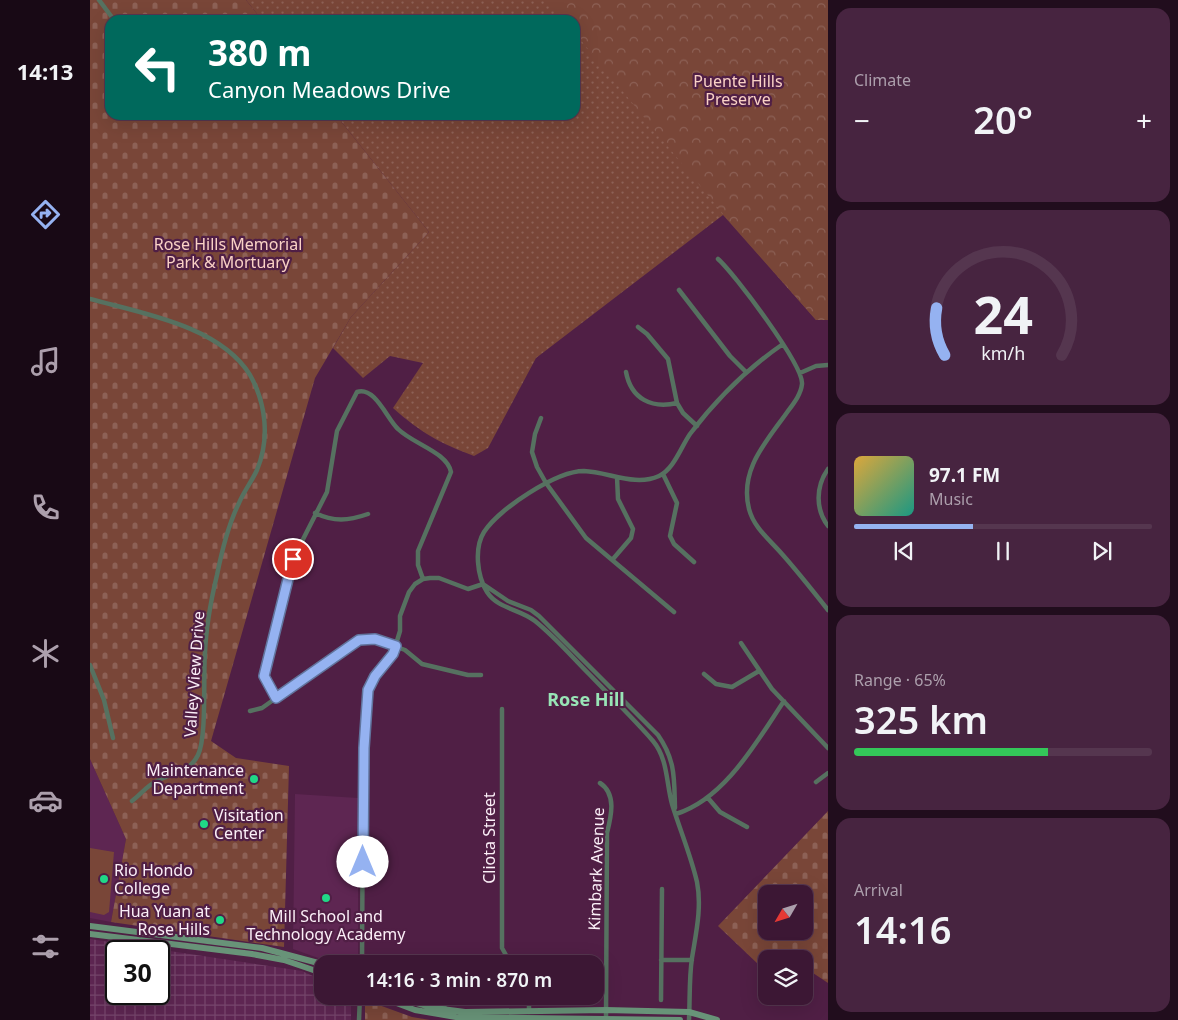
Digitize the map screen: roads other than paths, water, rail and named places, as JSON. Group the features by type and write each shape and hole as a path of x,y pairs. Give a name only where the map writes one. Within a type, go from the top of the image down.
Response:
{"main road":[{"path":"90,926 262,948 288,953 314,961"},
{"path":"90,934 252,954 284,960 314,970"},
{"path":"252,954 262,953 285,957 288,953"},
{"path":"402,1005 415,1010 436,1005"},
{"path":"453,1005 481,1012 550,1019 680,1020"},
{"path":"457,1005 529,1017 606,1010 689,1012 717,1020"}],"street":[{"path":"99,0 110,15"},
{"path":"718,259 748,294 782,344 800,373 802,384 798,398 753,461 745,491 751,516 755,524 828,610"},
{"path":"679,290 730,356 746,372"},
{"name":"Valley View Drive","path":"90,299 169,320 217,342 245,368 262,401 264,419 264,439 257,469 238,503 217,576 205,652 202,734 199,753 190,767 154,782 132,801"},
{"path":"638,327 647,334 668,359 677,403 683,413 697,426"},
{"path":"689,1020 692,960 698,930 697,883 676,814 665,763 655,743 534,620 498,603 485,590 478,559 483,534 492,522 507,509 546,484 573,472 585,471 618,477 650,479 663,474 672,465 697,426 746,372 782,344"},
{"path":"800,373 816,366 828,365"},
{"path":"626,372 632,390 648,402 664,406 677,403"},
{"path":"276,698 264,676 267,657 293,559 327,492 338,430 357,392 362,390 370,393 376,399 404,436 444,458 450,465 451,472 418,551 418,565 423,579"},
{"path":"542,418 535,434 532,452 546,484 581,532 674,612"},
{"path":"828,470 821,485 819,502 823,520 828,526"},
{"path":"663,474 677,503 670,536 674,544 694,562"},
{"path":"613,559 631,538 633,529 618,499 618,477"},
{"path":"316,513 335,520 347,520 368,514"},
{"path":"362,955 363,778 368,690 375,676 393,654 400,631 400,616 409,592 423,579 439,578 468,588 484,584 508,601 531,610 539,616 658,736 667,748 674,765 676,814"},
{"path":"250,711 262,708 359,640 375,639 396,646 405,650 422,664 468,675 481,675"},
{"path":"741,643 784,702 828,748"},
{"path":"90,665 104,700 113,738"},
{"path":"704,674 716,684 732,687 760,671"},
{"path":"676,814 692,809 708,798 755,747 784,702"},
{"name":"Cliota Street","path":"502,709 502,948 506,955"},
{"path":"816,782 828,773"},
{"name":"Kimbark Avenue","path":"600,783 609,792 612,804 607,833 606,1019"},
{"path":"708,798 720,812 747,827"},
{"path":"661,1000 662,889"},
{"path":"661,960 692,960"},
{"path":"360,1005 360,1020"}],"place":[{"name":"Maintenance Department","path":"254,779"},
{"name":"Visitation Center","path":"204,824"},
{"name":"Rio Hondo College","path":"104,879"},
{"name":"Mill School and Technology Academy","path":"326,898"},
{"name":"Hua Yuan at Rose Hills","path":"220,920"}],"district":[{"name":"Rose Hill","path":"586,699"}],"park label":[{"name":"Puente Hills Preserve","path":"738,90"},
{"name":"Rose Hills Memorial Park & Mortuary","path":"228,253"}]}
